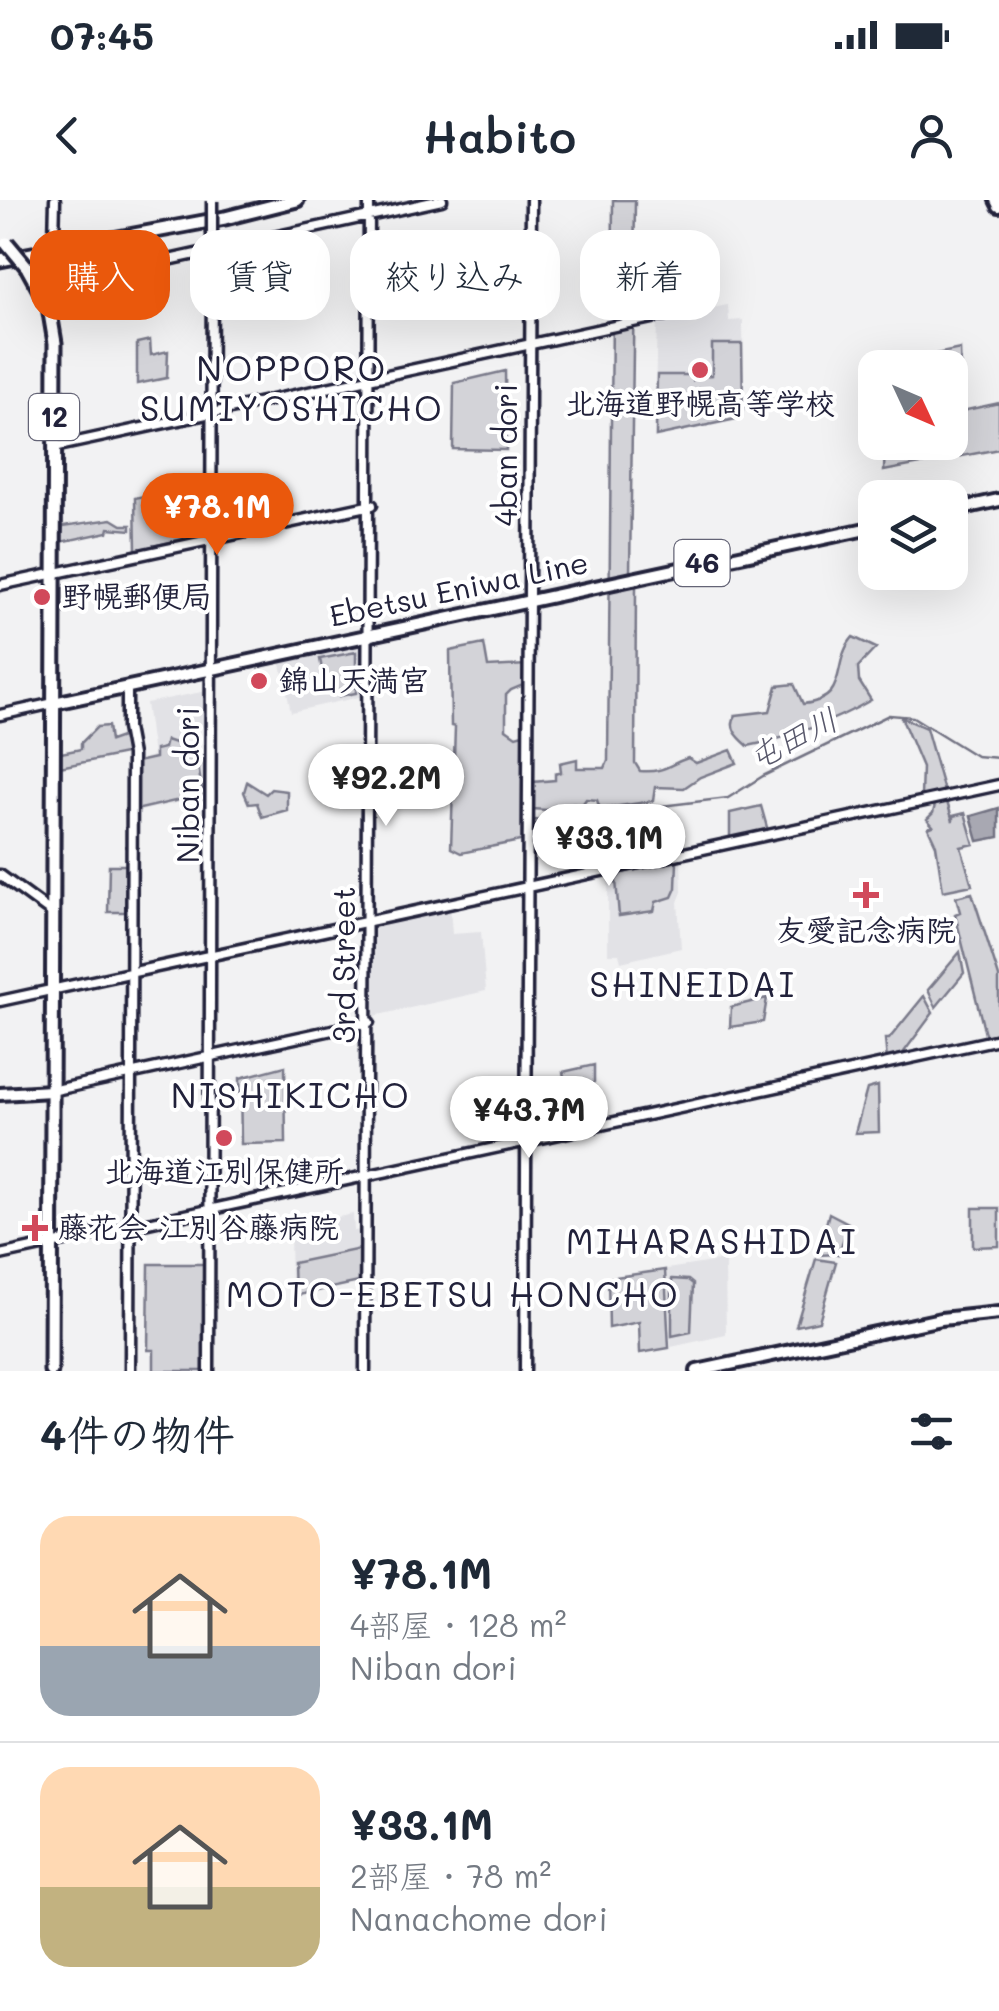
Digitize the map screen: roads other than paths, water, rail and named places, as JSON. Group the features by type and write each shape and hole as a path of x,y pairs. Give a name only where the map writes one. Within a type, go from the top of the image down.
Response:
{"highway":[{"path":"0,258 274,200"},
{"path":"0,258 225,218 296,200"},
{"name":"12","path":"4,238 30,272"},
{"name":"12","path":"50,1371 54,703 51,320"}],"main road":[{"path":"968,506 999,500"},
{"name":"Ebetsu Eniwa Line","path":"54,703 858,531"},
{"path":"0,1094 51,1091"},
{"path":"697,1371 941,1318 999,1314"}],"street":[{"path":"54,200 54,230"},
{"name":"3rd Street","path":"367,1371 371,200"},
{"path":"306,230 442,200"},
{"name":"4ban dori","path":"525,1371 531,200"},
{"name":"Niban dori","path":"212,201 212,230"},
{"name":"Niban dori","path":"209,1371 212,320"},
{"path":"54,447 642,320"},
{"path":"0,586 370,506"},
{"path":"127,688 132,755 130,1371"},
{"path":"0,715 54,703"},
{"path":"0,1001 999,785"},
{"path":"0,875 52,913"},
{"path":"51,1091 369,1022"},
{"path":"0,1255 999,1039"}],"waterway":[{"path":"988,200 994,212"},
{"name":"屯田川","path":"536,824 631,806 728,798 763,776 889,715 913,717 976,756 999,758"}],"place":[{"name":"北海道野幌高等学校","path":"700,370"},
{"name":"野幌郵便局","path":"42,597"},
{"name":"錦山天満宮","path":"259,681"},
{"name":"友愛記念病院","path":"866,895"},
{"name":"北海道江別保健所","path":"224,1138"},
{"name":"藤花会 江別谷藤病院","path":"35,1228"}],"district":[{"name":"NOPPORO SUMIYOSHICHO","path":"292,389"},
{"name":"SHINEIDAI","path":"693,985"},
{"name":"NISHIKICHO","path":"291,1096"},
{"name":"MIHARASHIDAI","path":"712,1242"},
{"name":"MOTO-EBETSU HONCHO","path":"453,1295"}]}
